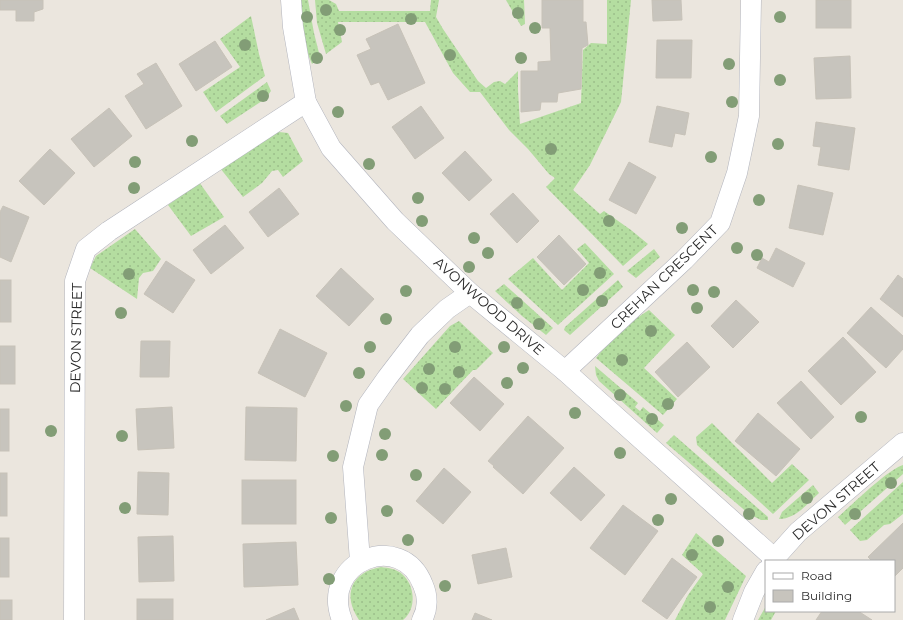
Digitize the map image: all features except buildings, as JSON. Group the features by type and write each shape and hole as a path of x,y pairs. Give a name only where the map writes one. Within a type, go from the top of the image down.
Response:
{"street":[{"name":"AVONWOOD DRIVE","path":"291,0 293,27 306,102 331,148 395,221 470,293 565,371 767,560"},
{"name":"CREHAN CRESCENT","path":"565,371 684,260 720,223 737,174 749,116 751,0"},
{"name":"DEVON STREET","path":"74,620 75,281 86,250 109,231 306,102"},
{"path":"360,561 353,467 368,405 420,334 447,309 470,293"},
{"name":"DEVON STREET","path":"773,560 798,532 903,443"},
{"path":"342,620 339,611 338,596 340,585 348,572 360,561 370,557 386,556 401,560 410,565 420,577 426,592 427,600 422,620"},
{"name":"DEVON STREET","path":"743,620 754,592 765,572"}],"green space":[{"path":"297,0 308,0 320,57 312,64 304,41"},
{"path":"315,0 329,0 336,4 339,11 430,11 431,0 439,0 436,17 478,81 486,88 494,82 500,81 505,84 518,71 520,124 581,103 583,50 591,43 607,44 607,0 631,0 621,102 590,165 573,190 600,214 604,211 648,244 623,266 546,187 555,178 549,174 528,149 509,130 480,92 470,92 453,73 425,22 338,22 342,42 326,54 317,23"},
{"path":"506,0 524,0 525,24 521,26"},
{"path":"251,16 265,76 216,112 203,92 240,67 220,39"},
{"path":"267,82 271,91 265,99 227,124 220,116"},
{"path":"269,133 288,133 303,161 283,177 278,170 272,171 262,183 243,197 220,168"},
{"path":"199,182 224,217 191,236 168,205"},
{"path":"135,229 161,259 153,271 143,273 139,278 137,299 90,268 96,256"},
{"path":"585,243 614,274 558,325 508,279 533,258 562,290 589,263 577,249"},
{"path":"654,249 660,257 636,278 627,271"},
{"path":"618,280 623,287 570,335 564,330 565,327"},
{"path":"504,284 553,328 546,335 522,316 495,291"},
{"path":"649,310 675,335 644,368 677,399 663,415 596,358 607,344 621,331"},
{"path":"459,321 493,353 476,370 473,370 436,409 403,379 450,326"},
{"path":"595,366 638,403 635,407 640,411 643,407 664,425 657,433 599,381 596,375"},
{"path":"712,423 772,483 792,464 809,480 773,514 697,445 696,437"},
{"path":"674,435 768,517 768,520 761,520 749,514 666,443"},
{"path":"903,465 903,474 845,525 838,517 879,480"},
{"path":"903,482 903,514 890,524 884,525 867,540 860,541 850,530"},
{"path":"813,485 819,493 806,506 791,516 779,519 782,512"},
{"path":"696,533 746,576 725,620 675,620 688,595 703,574 682,555"},
{"path":"381,567 390,568 397,571 402,574 410,584 413,597 411,610 403,620 359,620 351,602 352,586 356,579 363,574"},
{"path":"765,608 765,612 775,612 771,620 758,620"}]}
